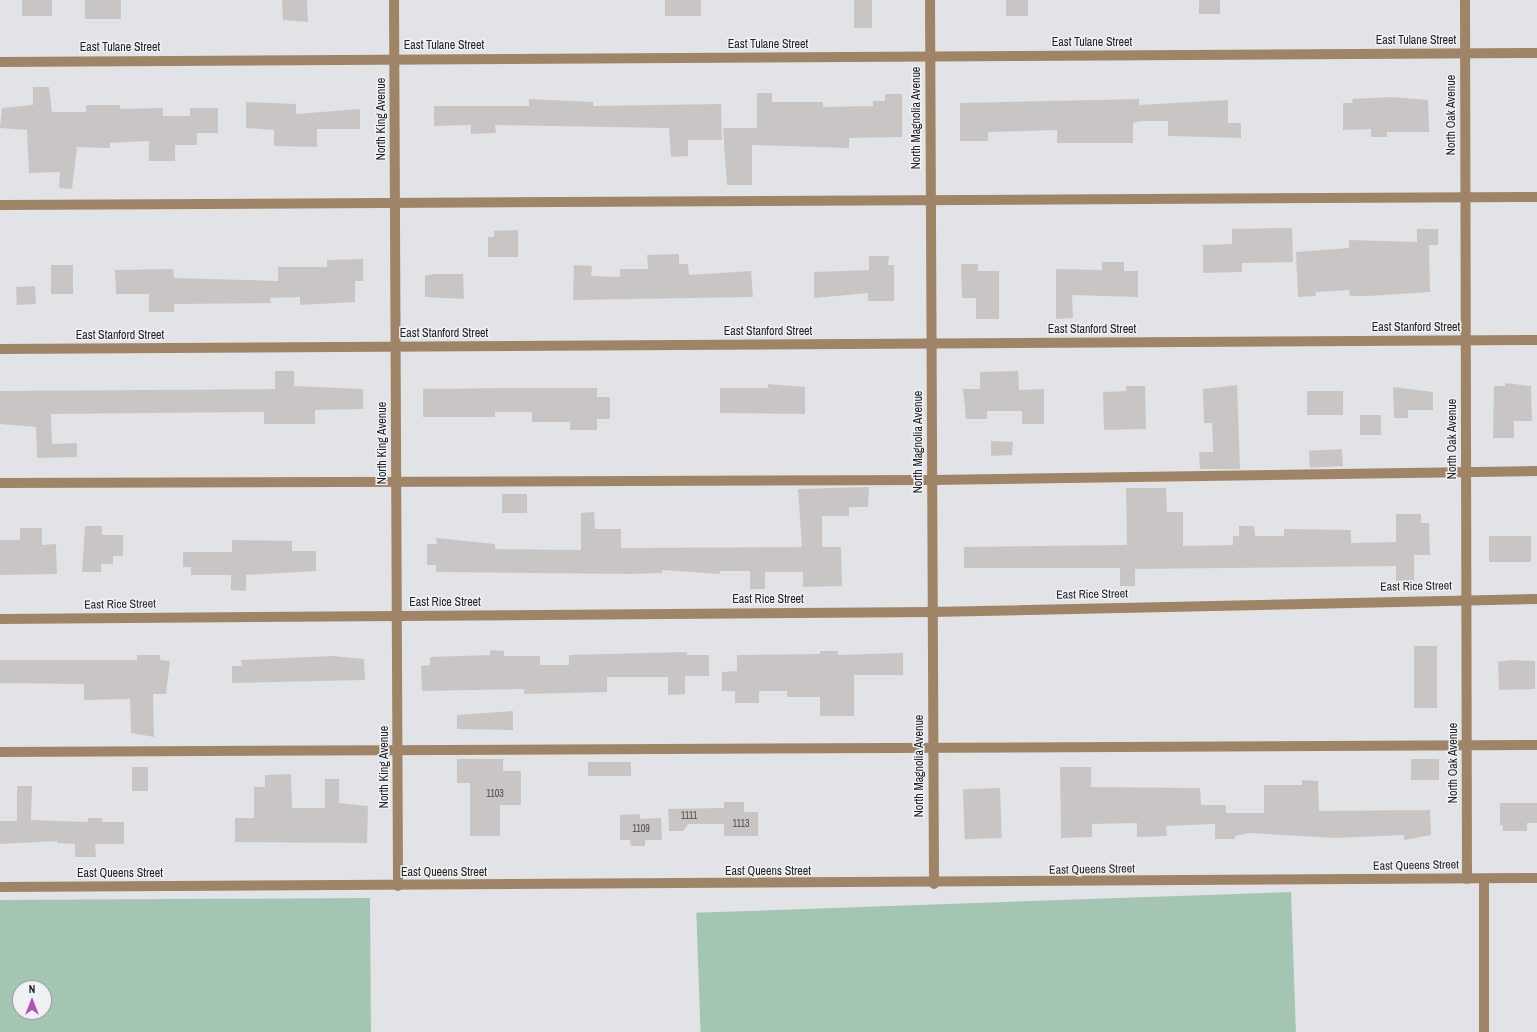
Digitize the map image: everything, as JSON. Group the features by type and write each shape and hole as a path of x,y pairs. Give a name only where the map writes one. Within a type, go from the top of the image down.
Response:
{"street":[{"name":"North King Avenue","path":"394,0 398,886"},
{"name":"North Magnolia Avenue","path":"930,0 934,884"},
{"name":"North Oak Avenue","path":"1465,0 1467,879"},
{"name":"East Tulane Street","path":"0,62 1537,54"},
{"path":"0,205 395,204 930,198 1537,197"},
{"name":"East Stanford Street","path":"0,349 1537,340"},
{"path":"0,483 396,483 932,480 1537,471"},
{"name":"East Rice Street","path":"0,619 932,612 1466,598 1537,599"},
{"path":"0,752 1537,745"},
{"name":"East Queens Street","path":"0,887 934,884 1537,878"},
{"path":"1484,879 1484,1032"}],"green space":[{"path":"1291,892 1296,1032 701,1032 696,913"},
{"path":"370,898 371,1032 0,1032 0,900"}],"building":[{"path":"22,0 52,0 52,16 22,16"},
{"path":"85,0 121,0 121,19 85,19"},
{"path":"282,0 307,0 308,22 283,20"},
{"path":"665,0 701,0 701,16 665,16"},
{"path":"854,0 872,0 872,28 854,28"},
{"path":"1006,0 1028,0 1028,16 1006,16"},
{"path":"1199,0 1220,0 1220,14 1199,14"},
{"path":"33,87 49,87 52,112 86,112 86,105 120,105 120,109 163,108 163,116 190,116 190,108 218,108 218,133 197,133 197,145 175,145 175,161 149,161 149,141 110,143 110,148 77,147 72,189 59,188 60,172 29,173 27,130 0,128 2,108 33,105"},
{"path":"757,93 772,93 772,102 823,102 823,107 873,106 873,101 885,101 885,94 902,94 902,137 849,138 849,148 752,145 752,185 727,185 723,128 757,128"},
{"path":"1392,97 1428,100 1429,132 1387,132 1387,137 1371,137 1371,129 1343,130 1343,103 1353,103 1352,99"},
{"path":"529,99 593,102 593,106 721,104 722,140 688,140 688,156 671,157 669,128 495,125 496,133 471,134 471,125 434,126 434,106 529,106"},
{"path":"1139,99 1139,105 1228,100 1228,123 1241,123 1241,138 1168,136 1168,121 1140,121 1133,123 1133,143 1057,143 1057,130 988,132 988,141 960,141 960,103"},
{"path":"246,102 296,104 296,114 360,109 360,129 317,129 317,147 274,146 274,130 246,128"},
{"path":"1292,228 1293,262 1242,263 1242,272 1203,273 1203,245 1232,244 1232,229"},
{"path":"1417,229 1438,229 1438,245 1429,245 1430,292 1350,296 1349,290 1315,292 1316,296 1298,297 1296,252 1349,248 1349,240 1417,242"},
{"path":"518,230 518,257 488,257 488,237 494,237 494,231"},
{"path":"679,254 679,264 688,264 689,275 751,271 753,297 573,300 574,265 592,266 591,276 620,277 620,269 648,269 647,255"},
{"path":"869,256 889,256 888,265 894,265 894,301 868,301 868,293 814,298 814,272 869,270"},
{"path":"363,259 363,281 355,281 355,302 300,305 300,297 270,298 271,303 174,304 174,312 149,312 149,294 116,294 115,270 173,269 174,278 278,281 278,267 327,267 327,260"},
{"path":"1102,262 1124,262 1124,271 1138,271 1138,297 1072,295 1073,318 1056,319 1056,269 1102,270"},
{"path":"961,264 978,264 978,271 999,271 999,319 976,319 976,298 962,298"},
{"path":"51,265 73,265 73,294 51,294"},
{"path":"434,274 463,274 464,299 425,297 425,276"},
{"path":"35,286 36,304 17,305 16,287"},
{"path":"275,371 294,371 294,386 363,389 363,409 315,410 315,424 264,424 264,412 51,414 52,444 77,443 77,457 37,458 36,427 0,424 0,391 275,389"},
{"path":"1018,371 1019,390 1044,389 1044,424 1022,424 1022,411 987,411 987,419 966,419 963,389 980,389 980,372"},
{"path":"1505,383 1531,386 1532,421 1514,421 1514,438 1493,438 1494,386 1505,386"},
{"path":"768,384 805,387 805,414 720,413 720,388 768,388"},
{"path":"1237,385 1240,469 1200,469 1199,452 1213,452 1212,423 1204,423 1203,389"},
{"path":"1126,386 1145,386 1146,429 1104,430 1103,392 1126,391"},
{"path":"1393,387 1433,392 1433,410 1408,410 1408,418 1394,418"},
{"path":"597,388 597,397 610,397 610,419 597,419 597,430 570,430 570,422 532,422 532,412 495,412 495,417 423,417 423,389"},
{"path":"1307,391 1343,391 1343,415 1307,415"},
{"path":"1360,415 1381,415 1381,435 1360,435"},
{"path":"991,441 1013,442 1012,455 991,456"},
{"path":"1342,449 1343,466 1310,468 1309,451"},
{"path":"869,487 868,507 849,507 849,516 822,516 822,547 841,547 842,586 803,587 803,572 765,572 765,589 750,589 750,571 720,571 720,574 662,570 662,573 630,574 436,572 436,565 427,565 427,544 437,544 436,538 495,544 495,549 581,550 581,513 594,512 595,529 621,529 621,548 802,547 798,489"},
{"path":"1126,488 1166,488 1167,512 1183,512 1183,546 1233,545 1233,536 1239,536 1239,526 1254,526 1255,536 1284,536 1284,529 1351,530 1351,543 1396,542 1396,514 1421,514 1421,523 1429,523 1430,555 1414,555 1414,581 1396,581 1396,566 1135,569 1135,586 1120,586 1120,568 964,568 964,547 1127,545"},
{"path":"502,494 527,494 527,513 502,513"},
{"path":"85,526 102,526 102,535 123,535 123,556 113,556 113,564 101,564 101,572 82,572"},
{"path":"20,528 42,528 42,545 56,544 57,574 0,575 0,540 20,540"},
{"path":"1489,536 1531,536 1531,562 1489,562"},
{"path":"232,540 292,541 292,551 316,551 316,571 246,575 246,591 231,590 231,575 191,575 191,567 183,567 183,552 232,552"},
{"path":"1414,646 1437,646 1437,708 1414,708"},
{"path":"490,650 504,651 504,656 540,656 540,665 569,665 569,655 687,652 687,655 709,655 709,676 685,676 685,694 668,695 668,677 607,677 607,692 524,694 524,689 422,691 421,666 430,665 430,657 490,655"},
{"path":"820,651 838,651 838,655 903,653 903,675 854,675 854,716 820,716 820,697 787,697 787,691 759,691 759,703 735,703 735,691 722,691 722,672 737,671 737,655 820,654"},
{"path":"137,655 160,655 160,660 170,661 166,694 153,694 154,737 131,733 130,699 84,700 84,684 0,683 0,660 137,660"},
{"path":"332,656 364,659 365,680 232,683 232,666 242,666 241,660"},
{"path":"1511,660 1535,661 1535,689 1499,690 1498,662"},
{"path":"513,711 513,730 457,729 457,715"},
{"path":"457,759 503,759 503,771 521,771 521,805 500,805 500,836 470,836 470,783 457,783"},
{"path":"1411,759 1439,759 1439,780 1411,780"},
{"path":"588,762 631,762 631,776 588,776"},
{"path":"132,767 148,767 148,791 132,791"},
{"path":"1060,767 1091,767 1091,787 1200,788 1201,805 1226,805 1226,813 1264,813 1264,785 1302,785 1302,780 1318,781 1319,811 1430,810 1431,835 1404,840 1404,835 1335,838 1249,833 1235,836 1235,839 1215,839 1215,824 1166,826 1167,836 1137,837 1137,823 1092,824 1092,837 1061,838"},
{"path":"291,774 292,808 325,808 325,779 339,779 339,803 368,806 367,843 235,842 235,818 254,818 254,787 265,787 265,775"},
{"path":"17,786 32,786 31,820 88,822 88,818 102,818 102,822 124,822 124,844 95,844 96,857 75,857 75,844 57,843 57,841 0,844 0,821 17,821"},
{"path":"1000,788 1002,838 965,839 963,789"},
{"path":"724,802 744,802 744,812 758,812 758,836 724,836 724,824 688,824 683,831 669,831 668,809 724,808"},
{"path":"1500,803 1537,803 1537,823 1527,823 1527,831 1503,831 1503,825 1500,825"},
{"path":"640,814 640,819 661,818 662,840 645,840 645,846 631,846 630,840 620,840 620,815"}]}
